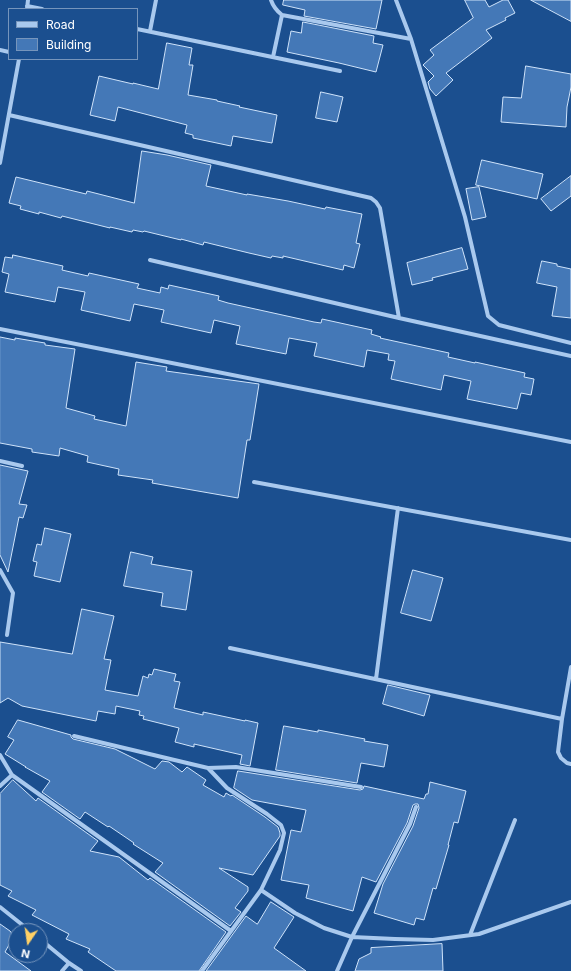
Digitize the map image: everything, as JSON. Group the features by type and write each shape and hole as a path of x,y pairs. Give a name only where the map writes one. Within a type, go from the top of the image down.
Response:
{"street":[{"path":"27,7 28,0"},
{"path":"150,31 156,0"},
{"path":"271,0 276,9 282,15 411,39"},
{"path":"396,0 411,39 465,217 488,316 499,325 571,343"},
{"path":"273,57 282,15"},
{"path":"138,29 340,71"},
{"path":"0,163 19,60"},
{"path":"9,115 371,198 380,208 399,318"},
{"path":"150,260 571,356"},
{"path":"0,329 571,442"},
{"path":"0,461 22,466"},
{"path":"254,482 571,540"},
{"path":"376,679 398,508"},
{"path":"0,570 13,594 7,635"},
{"path":"230,648 562,719"},
{"path":"571,667 558,752 561,758 567,763 571,764"},
{"path":"74,736 208,768 236,767 361,787"},
{"path":"0,755 12,775 231,931"},
{"path":"202,971 261,890 280,850 284,833 281,825 267,814 226,788 208,768"},
{"path":"0,786 12,775"},
{"path":"337,971 352,936 410,824 416,807"},
{"path":"470,935 515,820"},
{"path":"261,890 295,913 324,928 352,936 395,939 433,940 479,934 571,902"},
{"path":"0,907 20,923"},
{"path":"48,946 81,971"},
{"path":"62,971 69,963"}],"building":[{"path":"284,0 382,0 376,29 304,16 305,10 283,5"},
{"path":"465,0 485,0 489,7 503,0 508,0 515,13 505,18 506,20 486,30 492,38 446,73 453,80 436,96 430,89 428,82 434,76 423,65 434,55 430,50 473,18"},
{"path":"531,0 571,0 571,21"},
{"path":"303,22 374,36 373,43 383,45 376,72 287,52 291,31 301,33"},
{"path":"167,43 192,48 189,65 193,65 188,95 217,100 240,106 239,107 277,115 272,143 233,136 231,146 193,138 193,135 185,133 187,125 118,107 115,121 90,115 99,76 158,89"},
{"path":"526,66 571,74 571,87 567,107 566,127 501,122 503,97 521,98"},
{"path":"321,92 343,97 337,122 316,118"},
{"path":"142,151 211,165 206,186 325,209 326,207 362,214 356,243 360,244 354,268 344,265 343,270 283,256 283,258 272,256 271,258 204,242 203,245 144,231 133,230 132,232 110,228 62,216 61,218 39,212 39,214 20,209 21,206 9,203 16,177 86,194 87,191 134,203"},
{"path":"482,160 543,174 537,199 476,185"},
{"path":"571,176 571,196 551,211 541,199"},
{"path":"479,187 486,217 472,220 466,189"},
{"path":"462,248 468,269 432,278 433,280 412,285 407,263"},
{"path":"13,255 63,266 62,270 88,276 89,273 139,284 137,288 160,293 161,287 168,289 169,285 219,296 218,300 228,303 314,322 321,323 322,319 372,330 371,334 381,337 380,338 449,353 448,357 525,373 524,377 534,379 531,395 521,393 517,409 467,399 471,381 444,375 441,390 391,379 395,361 388,360 389,354 367,350 364,367 314,356 317,343 289,338 286,354 236,344 240,326 214,320 211,333 161,322 164,310 134,304 130,321 81,310 85,292 58,287 55,302 5,292 9,274 2,272 5,257 12,258"},
{"path":"542,261 571,269 571,318 552,316 557,287 537,283"},
{"path":"0,337 15,340 15,338 45,343 45,345 75,349 66,408 95,416 94,419 126,426 136,362 167,367 166,371 259,384 250,440 247,440 238,498 152,483 153,480 118,475 119,469 87,462 88,456 60,448 59,456 32,452 32,449 0,443"},
{"path":"0,465 28,471 19,504 27,505 23,518 19,517 8,572 0,555"},
{"path":"45,528 71,534 60,582 34,576 37,562 33,561 37,544 41,545"},
{"path":"131,552 153,557 151,564 192,571 186,610 161,606 163,593 124,586"},
{"path":"413,570 443,578 431,621 401,613"},
{"path":"82,609 114,616 104,659 111,660 105,690 138,696 143,676 148,678 149,674 152,675 154,669 176,674 174,681 180,682 174,708 203,715 203,712 258,723 250,766 240,764 242,755 194,744 194,747 175,742 179,728 143,719 144,716 139,715 140,711 116,706 115,714 98,711 96,721 22,706 8,698 0,703 0,642 72,654"},
{"path":"388,685 430,695 424,716 383,704"},
{"path":"18,720 71,735 73,739 115,749 155,769 162,761 169,762 182,772 187,767 206,780 203,785 224,797 226,793 231,796 232,795 278,827 280,836 253,875 219,868 248,887 248,891 235,908 241,912 230,926 155,872 163,863 133,844 134,843 109,826 108,827 85,812 80,819 42,792 50,781 5,754 14,740 8,737"},
{"path":"284,726 318,732 318,730 388,745 384,767 361,763 357,783 276,770"},
{"path":"238,771 360,790 363,789 364,786 424,799 426,794 428,794 430,782 466,791 458,823 454,822 436,889 433,888 424,920 416,918 414,925 374,913 383,884 413,826 419,808 418,804 413,805 407,823 376,882 362,877 353,911 306,898 309,885 281,880 291,830 301,832 306,810 252,800 234,788"},
{"path":"13,780 36,801 38,798 98,841 90,851 119,857 148,880 150,878 226,932 199,971 116,971 88,952 90,949 66,939 69,934 32,915 36,910 8,896 12,891 0,885 0,794"},
{"path":"271,902 294,917 274,948 306,971 206,971 246,916 257,924"},
{"path":"0,924 8,930 8,947 5,952 8,954 8,963 20,963 31,971 0,971"},
{"path":"442,944 443,971 355,971 359,959 371,953 371,948"}]}
